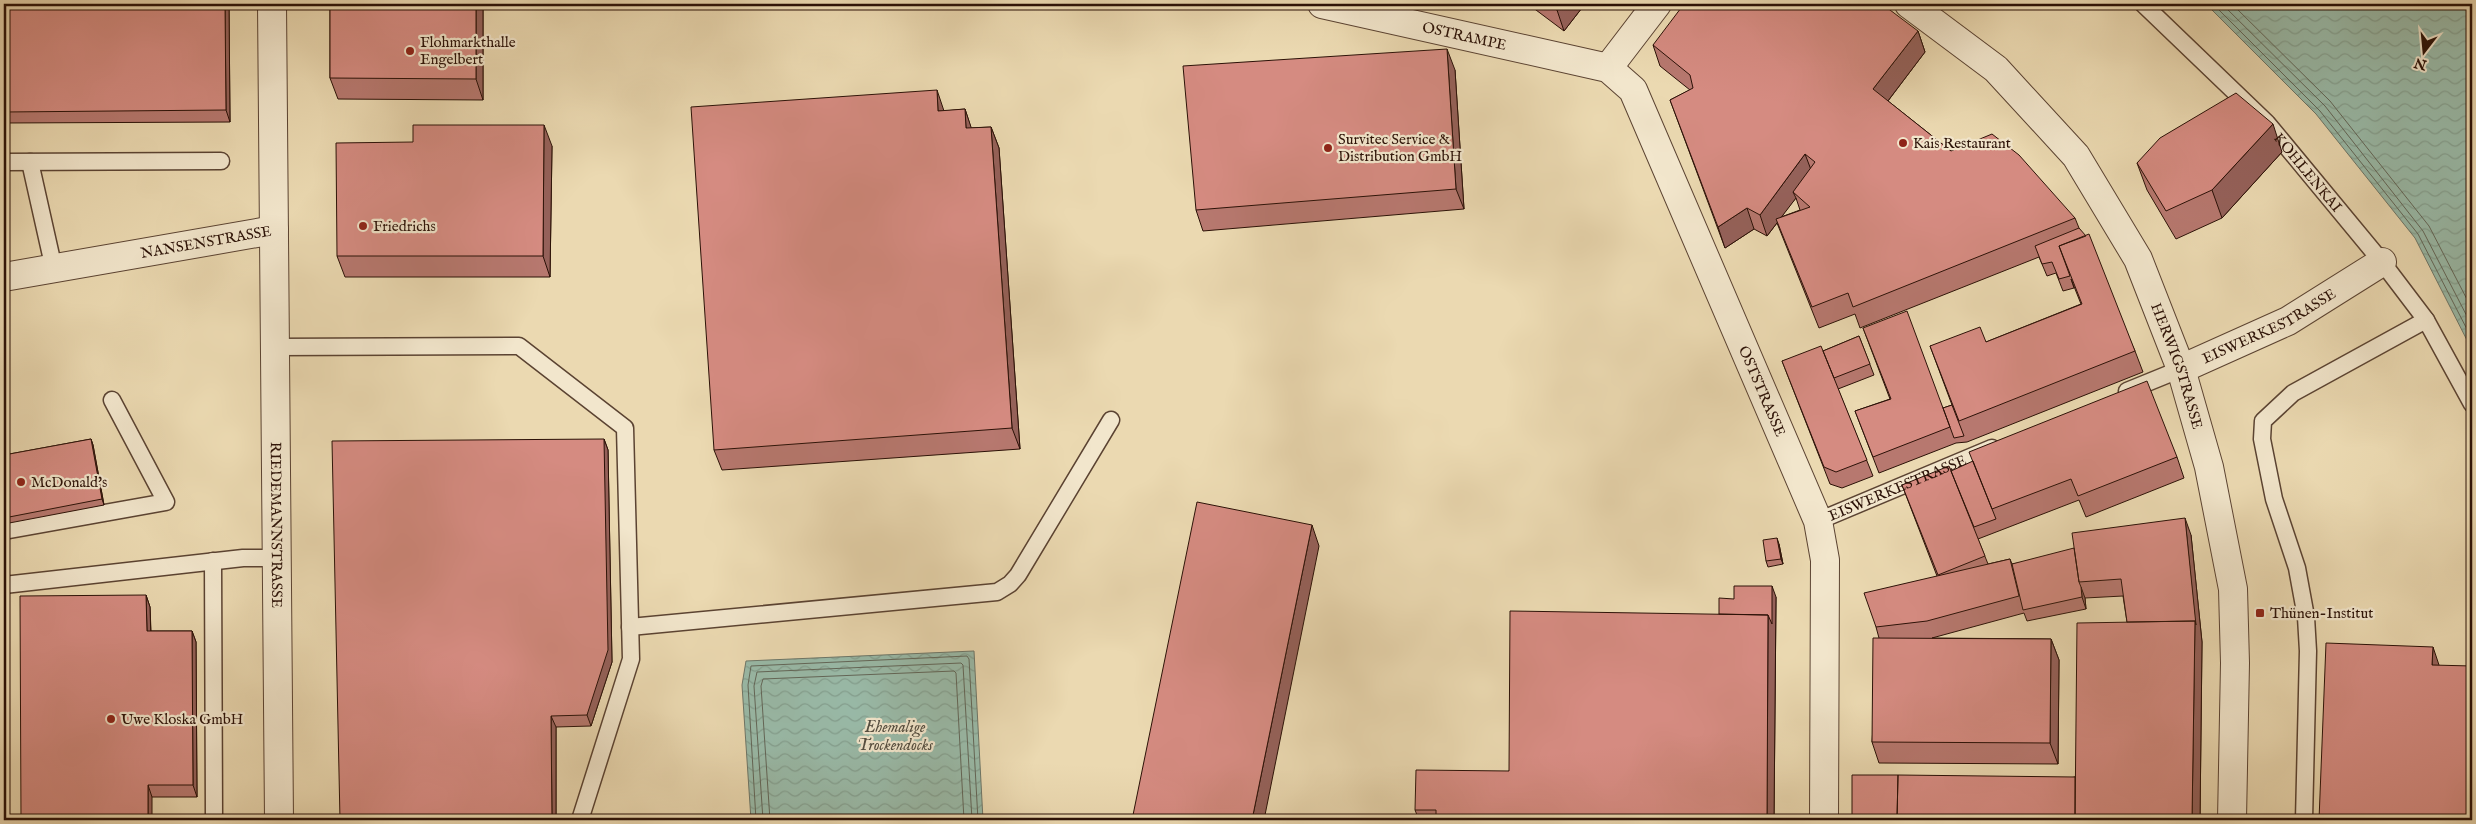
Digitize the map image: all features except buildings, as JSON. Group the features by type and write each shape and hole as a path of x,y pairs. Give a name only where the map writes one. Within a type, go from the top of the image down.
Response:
{"street":[{"name":"NANSENSTRASSE","path":"4,278 274,230 272,4"},
{"name":"OSTRAMPE","path":"1322,4 1608,68"},
{"path":"1608,68 1657,4"},
{"name":"HERWIGSTRASSE","path":"1909,4 1996,69 2076,156 2138,259 2181,368 2209,466 2233,596 2235,663 2232,820"},
{"name":"OSTSTRASSE","path":"1608,68 1633,90 1818,521 1826,560 1824,820"},
{"name":"RIEDEMANNSTRASSE","path":"274,230 280,820"},
{"name":"EISWERKESTRASSE","path":"2181,368 2288,321 2382,262"}],"lane":[{"name":"KOHLENKAI","path":"2143,4 2267,123 2382,262 2426,320 2472,404"},
{"path":"4,162 221,161"},
{"path":"30,162 54,269"},
{"path":"2304,820 2308,651 2306,617 2297,568 2272,490 2262,439 2263,421 2293,393 2426,320"},
{"path":"275,347 519,346 625,428 631,659 580,820"},
{"name":"EISWERKESTRASSE","path":"2108,399 2181,368"},
{"path":"4,531 166,502 112,400"},
{"path":"630,626 997,592 1010,584 1018,575 1111,420"},
{"name":"EISWERKESTRASSE","path":"1818,521 2008,441"},
{"path":"4,585 243,558 277,558"},
{"path":"213,561 214,820"}],"water":[{"path":"2206,4 2472,4 2472,350 2415,238 2316,114"},
{"name":"Ehemalige Trockendocks","path":"974,651 983,820 751,820 742,685 746,661"}],"place":[{"name":"Flohmarkthalle Engelbert","path":"410,51"},
{"name":"Kais Restaurant","path":"1903,143"},
{"name":"Survitec Service & Distribution GmbH","path":"1328,148"},
{"name":"Friedrichs","path":"363,226"},
{"name":"McDonald's","path":"21,482"},
{"name":"Thünen-Institut","path":"2260,613"},
{"name":"Uwe Kloska GmbH","path":"111,719"}]}
